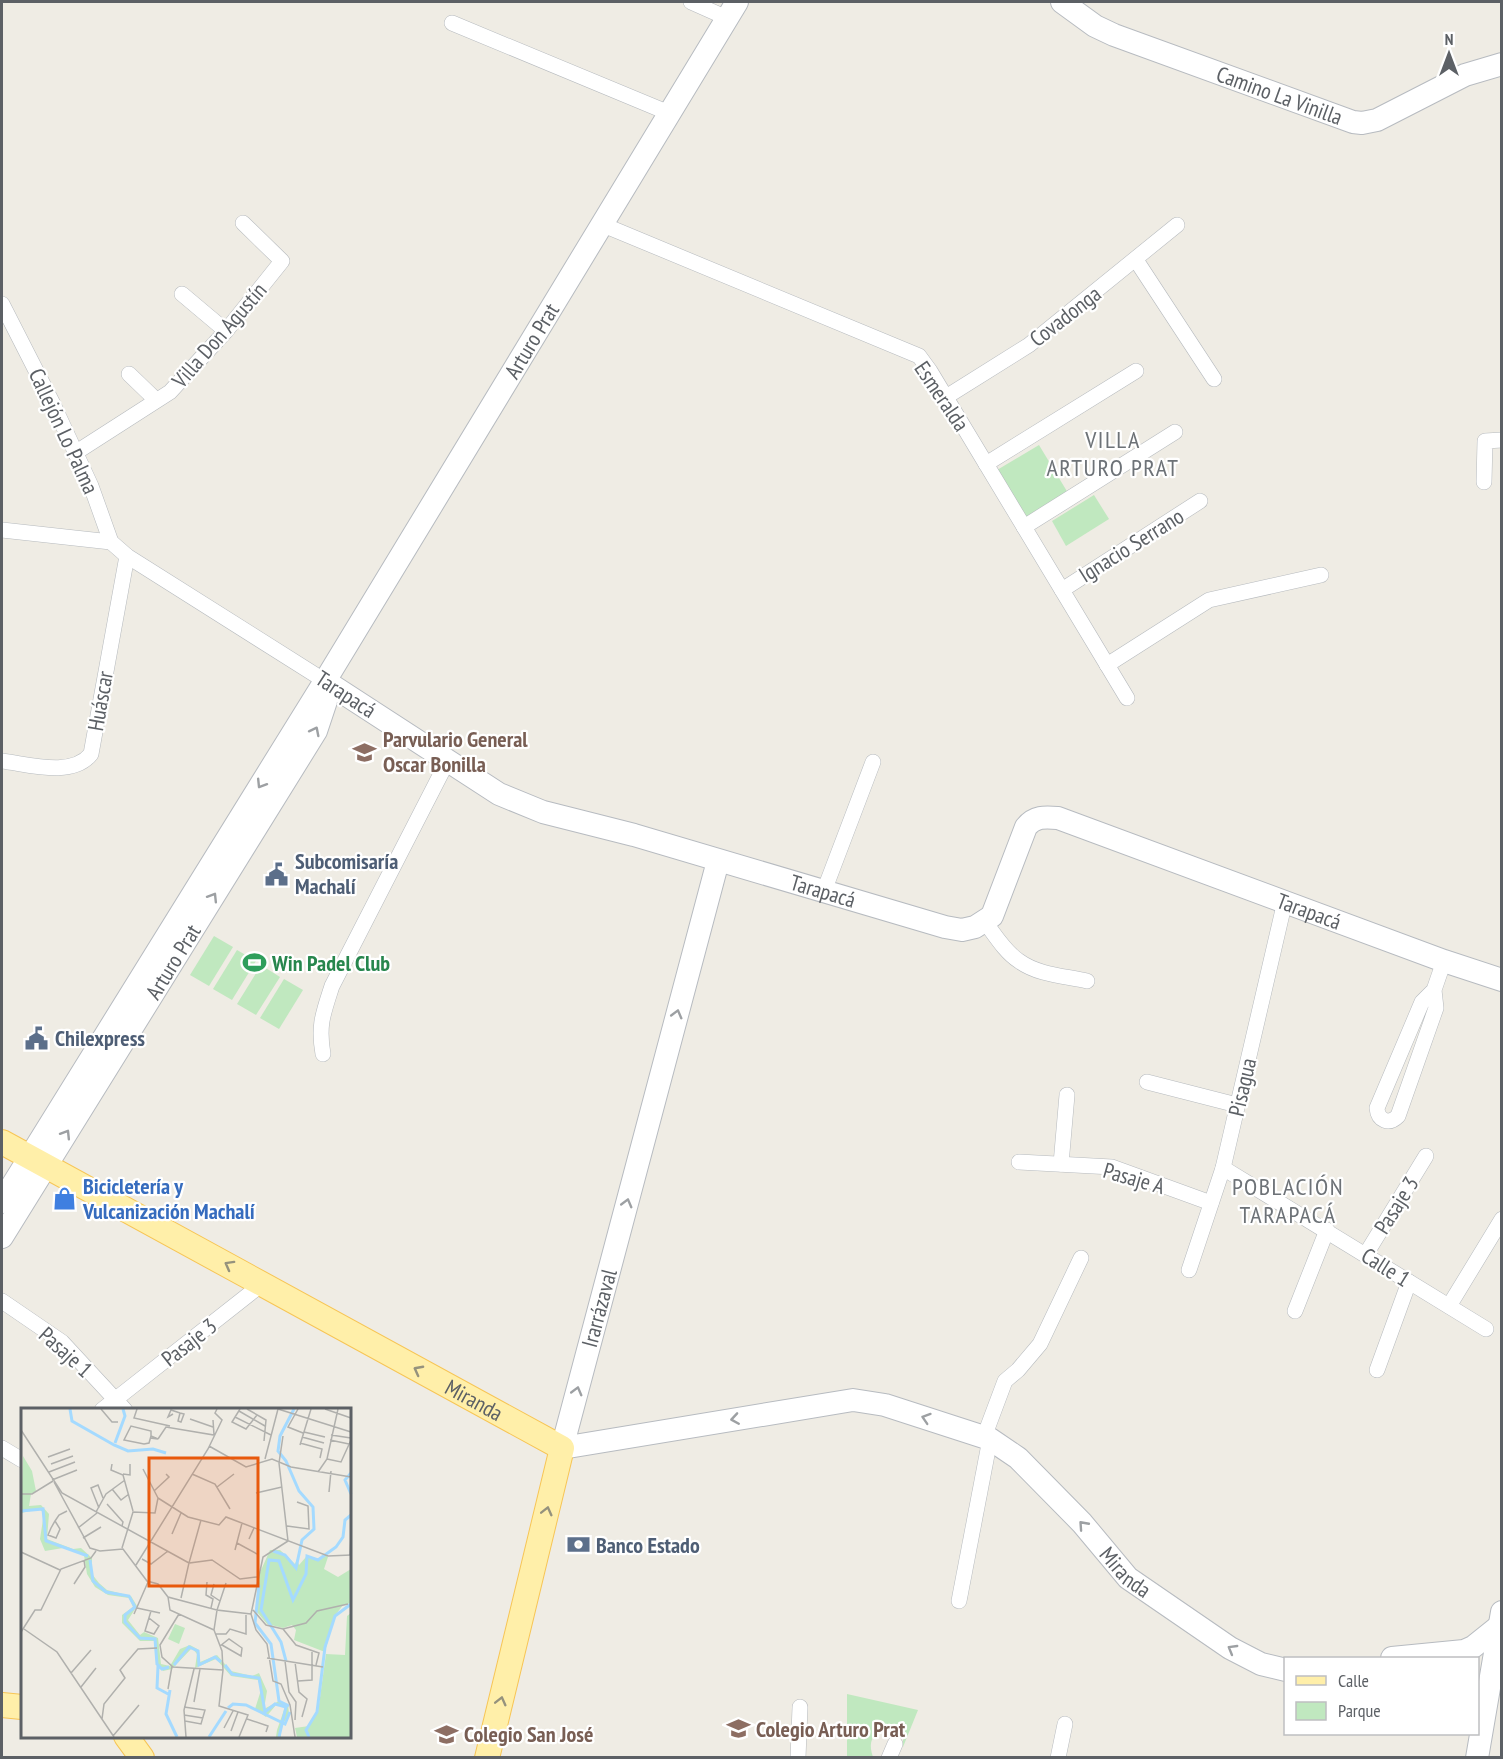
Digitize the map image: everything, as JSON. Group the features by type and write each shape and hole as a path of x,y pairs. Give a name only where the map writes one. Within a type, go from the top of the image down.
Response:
{"main road":[{"name":"Miranda","path":"2,1142 562,1448"},
{"name":"Irarrázaval","path":"487,1758 562,1448"},
{"path":"2,1705 21,1707"},
{"path":"127,1738 142,1758"}],"street":[{"path":"691,2 732,10"},
{"name":"Camino La Vinilla","path":"1062,2 1095,26 1113,35 1353,122 1377,120 1465,75 1502,64"},
{"name":"Arturo Prat","path":"2,1237 38,1162 316,731 326,701 325,681 600,224 732,10"},
{"path":"452,23 669,113"},
{"name":"Villa Don Agustín","path":"75,453 170,392 226,331 282,261 243,223"},
{"name":"Esmeralda","path":"600,224 919,356 1127,698"},
{"name":"Covadonga","path":"945,397 1029,345 1177,225"},
{"path":"1136,260 1215,379"},
{"path":"182,294 226,331"},
{"name":"Callejón Lo Palma","path":"2,304 53,404 91,486 111,542 127,556"},
{"path":"986,464 1136,371"},
{"path":"129,374 156,400"},
{"path":"1024,527 1175,432"},
{"path":"1484,482 1485,441 1502,441"},
{"name":"Ignacio Serrano","path":"1062,590 1200,501"},
{"path":"2,530 111,542"},
{"name":"Tarapacá","path":"127,556 499,794 543,812 634,835 945,927 962,930 975,927 992,916 1026,827 1032,820 1043,817 1058,818 1444,961 1502,980"},
{"name":"Huáscar","path":"2,761 65,769 81,763 91,753 127,556"},
{"path":"1107,664 1209,600 1321,574"},
{"path":"323,1054 319,1032 332,986 448,760"},
{"path":"824,891 873,762"},
{"name":"Irarrázaval","path":"562,1448 718,861"},
{"name":"Pisagua","path":"1189,1270 1223,1168 1285,901"},
{"path":"985,922 1017,960 1031,968 1087,981"},
{"path":"1434,990 1422,1002 1377,1108 1377,1115 1388,1122 1398,1116 1436,1008 1434,990 1444,961"},
{"path":"1147,1082 1237,1105"},
{"path":"1061,1164 1067,1095"},
{"name":"Pasaje 3","path":"1366,1254 1426,1155"},
{"name":"Arturo Prat","path":"2,1202 38,1162"},
{"name":"Pasaje A","path":"1019,1162 1112,1167 1211,1203"},
{"name":"Calle 1","path":"1223,1168 1486,1329"},
{"path":"1449,1306 1502,1219"},
{"path":"1295,1311 1327,1230"},
{"path":"959,1601 987,1438 1005,1381 1018,1370 1040,1344 1081,1258"},
{"path":"1377,1370 1410,1282"},
{"name":"Pasaje 3","path":"120,1404 262,1284"},
{"name":"Pasaje 1","path":"2,1301 62,1342 120,1404"},
{"name":"Miranda","path":"562,1448 853,1400 885,1404 987,1438 1018,1458 1082,1523 1128,1578 1230,1648 1261,1664 1284,1670"},
{"path":"2,1448 21,1459"},
{"path":"1420,1657 1455,1653 1473,1647 1500,1619"},
{"path":"1478,1758 1482,1701 1500,1619"},
{"path":"798,1758 800,1707"},
{"path":"1058,1758 1065,1724"}],"green space":[{"path":"1039,445 1068,493 1027,519 997,470"},
{"path":"1094,495 1109,519 1066,546 1052,521"},
{"path":"214,936 233,947 209,986 190,975"},
{"path":"237,950 256,961 232,1000 213,989"},
{"path":"261,965 280,977 256,1015 237,1004"},
{"path":"284,979 303,990 279,1029 260,1018"},
{"path":"847,1694 918,1710 903,1747 903,1737 897,1730 880,1729 871,1742 873,1757 847,1757"}],"place":[{"name":"Parvulario General Oscar Bonilla","path":"365,752"},
{"name":"Subcomisaría Machalí","path":"277,874"},
{"name":"Win Padel Club","path":"254,963"},
{"name":"Chilexpress","path":"37,1038"},
{"name":"Bicicletería y Vulcanización Machalí","path":"65,1199"},
{"name":"Banco Estado","path":"578,1545"},
{"name":"Colegio Arturo Prat","path":"738,1729"},
{"name":"Colegio San José","path":"446,1734"}],"district":[{"name":"VILLA ARTURO PRAT","path":"1113,454"},
{"name":"POBLACIÓN TARAPACÁ","path":"1288,1201"}]}
